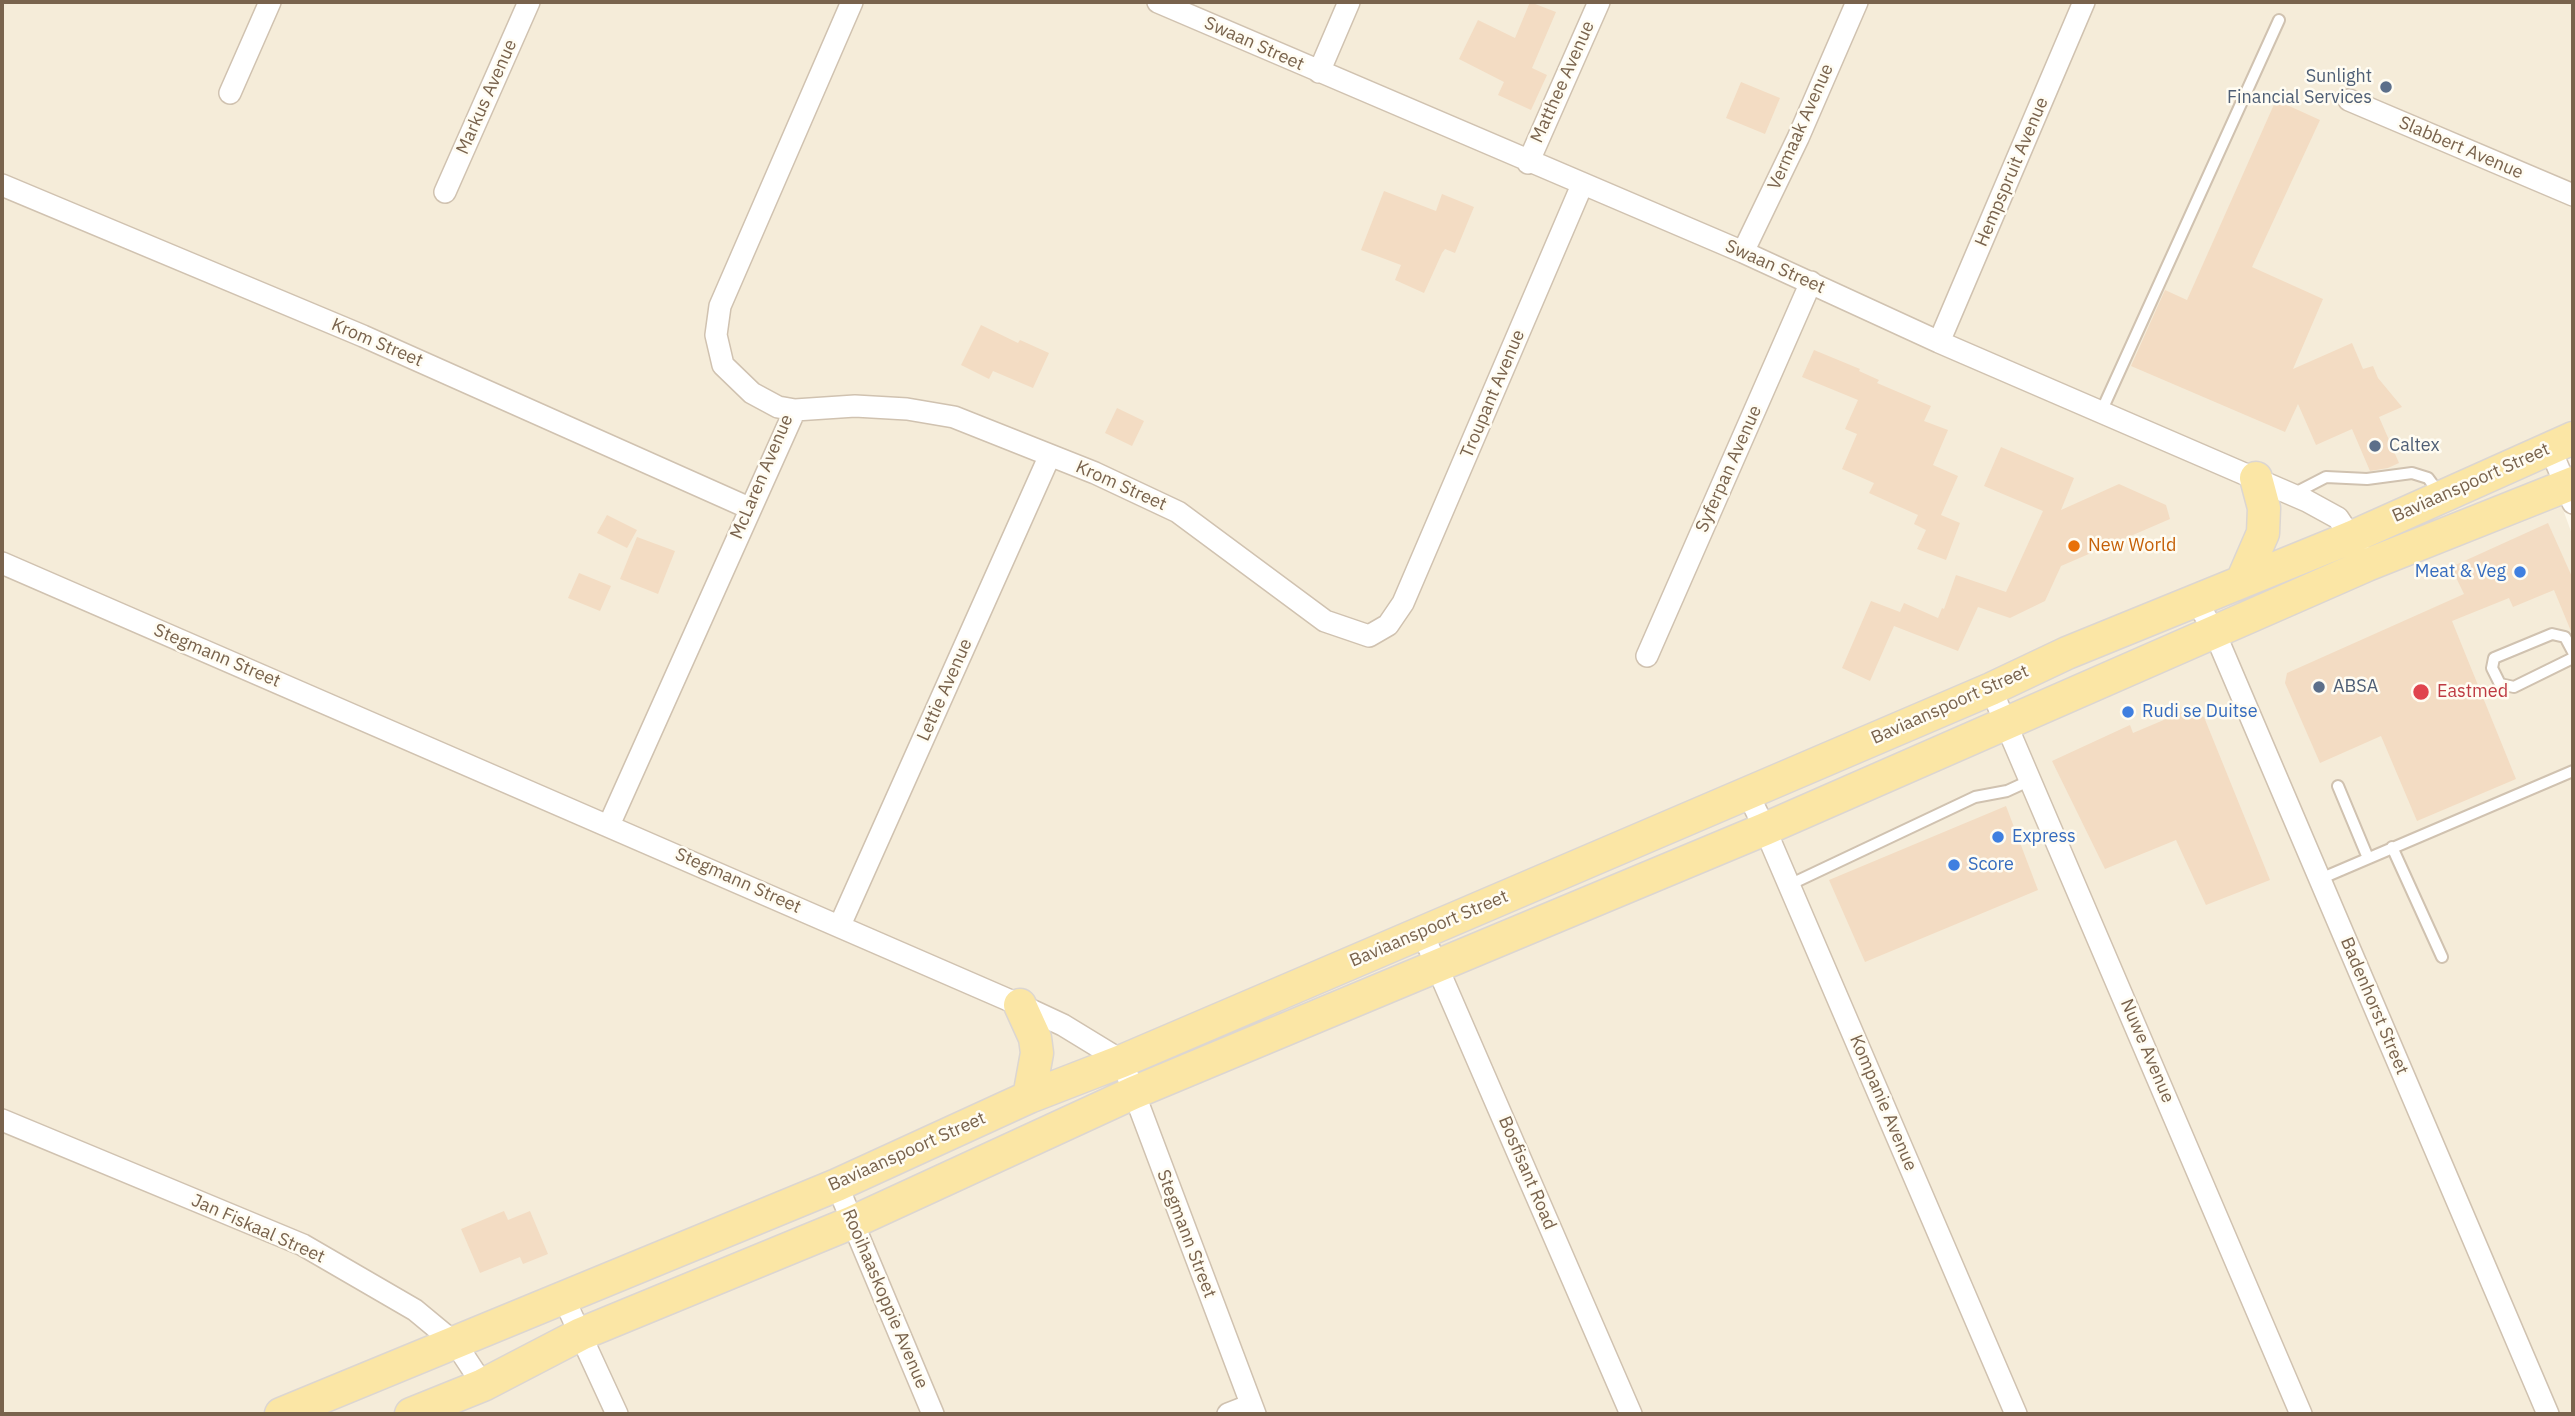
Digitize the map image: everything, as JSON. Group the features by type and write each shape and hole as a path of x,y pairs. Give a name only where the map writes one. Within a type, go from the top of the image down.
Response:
{"main road":[{"name":"Baviaanspoort Street","path":"281,1414 837,1185 1029,1097 1122,1061 1991,689 2067,653 2243,579 2352,537 2562,443"},
{"path":"2243,579 2263,533 2264,508 2256,478"},
{"name":"Baviaanspoort Street","path":"411,1414 483,1385 581,1334 853,1222 1133,1093 1438,968 1765,829 2367,565 2571,490"},
{"path":"1020,1005 1036,1046 1029,1097"}],"street":[{"path":"230,93 270,2"},
{"name":"Markus Avenue","path":"446,192 529,2"},
{"name":"McLaren Avenue","path":"609,825 795,410 778,407 752,393 723,365 716,335 720,306 852,2"},
{"name":"Swaan Street","path":"1158,2 1528,163 1743,252 1939,342 2256,478 2338,518 2367,565"},
{"path":"1319,72 1349,2"},
{"name":"Matthee Avenue","path":"1528,163 1600,2"},
{"name":"Vermaak Avenue","path":"1743,252 1798,138 1857,2"},
{"name":"Hempspruit Avenue","path":"1939,342 2084,2"},
{"name":"Slabbert Avenue","path":"2350,100 2573,195"},
{"name":"Krom Street","path":"2,185 363,337 749,508"},
{"name":"Troupant Avenue","path":"1404,603 1582,186"},
{"name":"Syferpan Avenue","path":"1647,656 1811,282"},
{"name":"Krom Street","path":"795,410 855,406 907,408 954,417 1050,455 1178,512 1325,621 1369,636 1388,625 1404,603"},
{"path":"2562,443 2571,490"},
{"name":"Lettie Avenue","path":"840,925 1050,455"},
{"name":"Stegmann Street","path":"2,563 1020,1005 1063,1025 1122,1061 1253,1410"},
{"name":"Badenhorst Street","path":"2195,599 2214,631 2548,1414"},
{"name":"Nuwe Avenue","path":"1991,689 2301,1414"},
{"name":"Kompanie Avenue","path":"1747,792 2016,1414"},
{"name":"Bosfisant Road","path":"1422,932 1631,1414"},
{"name":"Jan Fiskaal Street","path":"2,1121 303,1245 415,1310 456,1344 483,1385"},
{"name":"Rooihaaskoppie Avenue","path":"837,1185 933,1414"},
{"path":"564,1299 617,1414"},
{"path":"1228,1414 1253,1410"}],"lane":[{"path":"2101,412 2279,20"},
{"path":"2292,495 2326,477 2367,479 2412,473 2428,478 2441,495"},
{"path":"2573,652 2565,636 2552,634 2491,662 2500,684 2514,687 2573,658"},
{"path":"2320,879 2573,771"},
{"path":"1789,885 1975,797 2007,791 2031,780"},
{"path":"2338,786 2368,858"},
{"path":"2392,847 2442,957"}],"shaded area":[{"path":"2,2 2573,2 2573,446 2544,457 2573,537 2573,1414 2,1414"}],"building":[{"path":"1530,2 1556,12 1532,68 1547,75 1531,110 1498,95 1504,82 1459,59 1478,20 1515,38"},
{"path":"1741,82 1780,98 1765,134 1726,118"},
{"path":"2276,100 2320,120 2252,267 2323,299 2293,369 2352,343 2363,369 2373,366 2378,378 2402,407 2379,417 2399,463 2388,468 2370,471 2352,429 2316,445 2298,404 2285,432 2131,366 2165,290 2187,300"},
{"path":"1384,191 1436,211 1442,194 1474,207 1455,253 1445,249 1424,293 1395,280 1401,265 1361,250"},
{"path":"981,325 1018,343 1020,340 1049,353 1033,388 993,371 989,379 961,365"},
{"path":"1814,350 1860,369 1859,371 1879,380 1877,383 1931,406 1924,421 1948,430 1933,465 1958,476 1941,515 1960,523 1946,560 1917,549 1926,530 1914,524 1918,515 1869,493 1874,483 1842,469 1857,434 1845,429 1858,400 1802,377"},
{"path":"1117,408 1144,421 1132,446 1105,433"},
{"path":"2001,447 2074,478 2061,510 2119,484 2166,505 2170,519 2061,566 2045,601 2010,618 1978,607 1958,651 1894,626 1870,681 1842,668 1871,601 1900,612 1904,603 1938,618 1956,575 2006,592 2043,511 1984,486"},
{"path":"607,515 637,530 627,548 597,533"},
{"name":"Eastmed","path":"2548,523 2573,579 2573,636 2554,590 2513,607 2509,598 2452,621 2516,779 2417,821 2381,736 2320,763 2285,683 2287,673 2464,594 2451,567"},
{"path":"637,537 675,551 658,594 620,579"},
{"path":"579,573 611,586 600,611 568,598"},
{"path":"2185,711 2204,717 2270,880 2206,905 2176,840 2105,869 2052,761 2130,725 2133,733"},
{"path":"2006,806 2038,890 1865,962 1829,880"},
{"path":"504,1211 508,1220 530,1211 548,1254 523,1264 520,1257 480,1273 461,1229"}],"place":[{"name":"Sunlight Financial Services","path":"2386,87"},
{"name":"Caltex","path":"2375,446"},
{"name":"New World","path":"2074,546"},
{"name":"Meat & Veg","path":"2520,572"},
{"name":"ABSA","path":"2319,687"},
{"name":"Eastmed","path":"2421,692"},
{"name":"Rudi se Duitse","path":"2128,712"},
{"name":"Express","path":"1998,837"},
{"name":"Score","path":"1954,865"}]}
